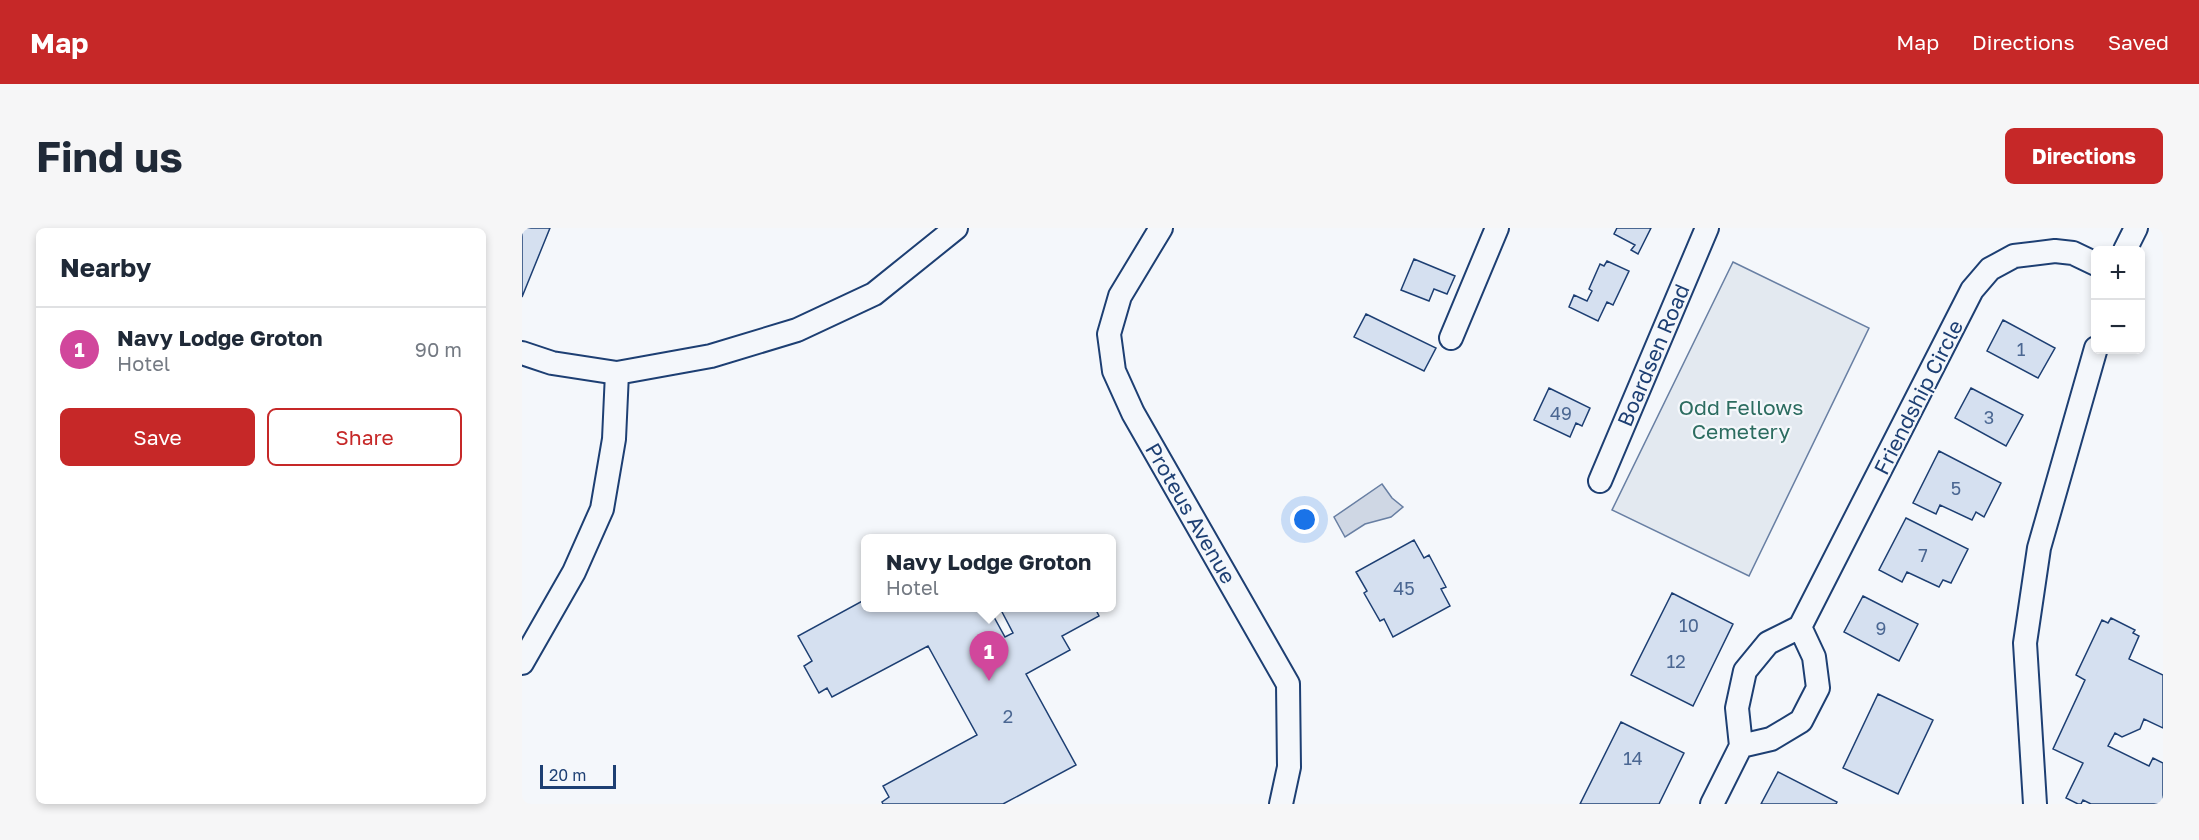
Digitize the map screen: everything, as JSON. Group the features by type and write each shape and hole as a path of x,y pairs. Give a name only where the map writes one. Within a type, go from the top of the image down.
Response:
{"street":[{"path":"522,353 552,363 617,373 711,356 797,330 874,294 956,228"},
{"name":"Proteus Avenue","path":"1161,228 1120,296 1109,334 1114,371 1133,413 1288,684 1289,767 1281,804"},
{"path":"1452,338 1497,228"},
{"name":"Boardsen Road","path":"1600,482 1707,228"},
{"path":"2127,246 2136,228"},
{"name":"Friendship Circle","path":"1800,627 1972,290 1990,269 2014,256 2055,251 2073,252 2091,261"},
{"path":"2035,804 2025,643 2039,548 2094,354"},
{"path":"522,663 574,572 602,509 614,439 617,373"},
{"path":"1712,804 1741,746 1737,708 1745,671 1768,644 1800,627 1814,657 1818,688 1801,721 1771,739 1741,746"}],"green space":[{"name":"Odd Fellows Cemetery","path":"1733,262 1869,328 1749,576 1612,510"}],"shaded area":[{"path":"1382,484 1392,498 1403,507 1391,517 1365,524 1345,537 1334,517"}],"building":[{"path":"522,228 550,228 522,297"},
{"path":"1617,228 1651,228 1638,254 1631,250 1635,245 1614,234"},
{"path":"1414,259 1455,276 1447,294 1434,289 1429,301 1401,290"},
{"path":"1607,261 1629,271 1613,305 1607,302 1598,321 1569,307 1574,295 1587,301 1592,291 1589,289 1600,264 1604,266"},
{"path":"1366,314 1436,348 1424,371 1354,337"},
{"path":"2003,320 2055,348 2038,378 1987,351"},
{"path":"1549,388 1590,408 1582,426 1576,423 1570,437 1534,420"},
{"path":"1971,388 2023,415 2006,446 1955,418"},
{"path":"1939,451 2001,483 1984,517 1976,512 1972,520 1940,505 1936,514 1913,503"},
{"path":"1906,518 1968,549 1951,583 1943,580 1939,587 1907,572 1902,582 1879,570"},
{"path":"1414,540 1424,558 1429,555 1446,587 1441,589 1450,606 1393,637 1384,619 1380,621 1364,593 1367,591 1356,572"},
{"path":"1672,593 1733,624 1693,706 1631,675"},
{"path":"1863,596 1918,624 1899,661 1844,632"},
{"path":"861,602 861,612 991,612 1005,637 1013,633 1002,612 1097,612 1099,616 1062,636 1070,650 1026,674 1076,765 1003,804 883,804 882,802 889,797 883,786 977,735 928,646 832,697 827,688 819,693 804,666 812,661 798,636"},
{"path":"2111,618 2135,630 2133,633 2139,636 2129,659 2163,675 2163,728 2144,719 2140,729 2122,737 2115,733 2108,746 2149,766 2153,758 2163,763 2163,804 2091,804 2083,800 2081,804 2078,804 2066,798 2083,763 2053,749 2085,680 2076,675 2102,620 2108,623"},
{"path":"1878,694 1933,720 1898,794 1843,768"},
{"path":"1621,722 1684,753 1659,804 1580,804"},
{"path":"1778,772 1837,802 1836,804 1761,804"}],"place":[{"name":"Navy Lodge Groton","path":"989,681"}]}
